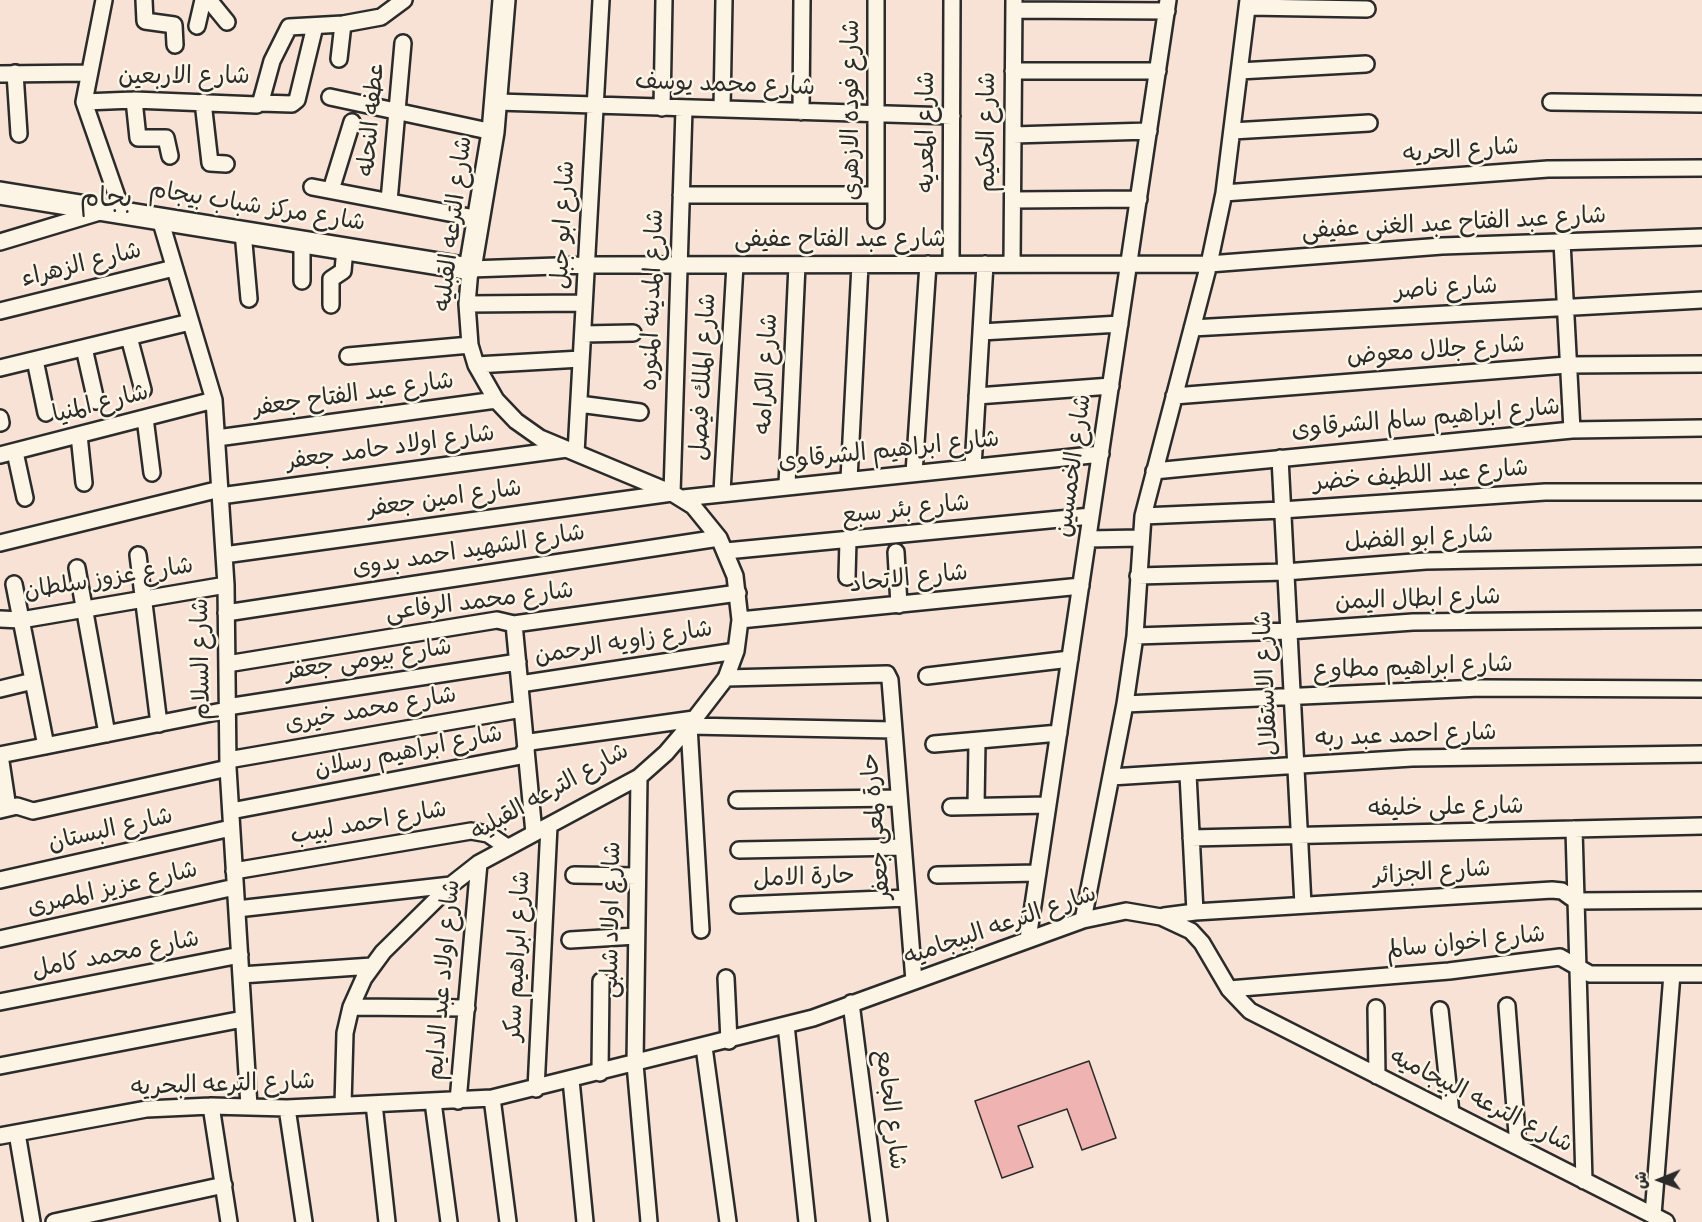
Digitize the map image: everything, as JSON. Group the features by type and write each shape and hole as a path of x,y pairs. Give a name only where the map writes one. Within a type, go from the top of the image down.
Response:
{"main road":[{"name":"شارع الترعه القبليه","path":"471,269 497,102 504,0"},
{"name":"شارع مركز شباب بيجام","path":"0,193 471,269"}],"street":[{"path":"0,242 113,213 84,102 104,0"},
{"path":"144,0 145,21 174,25 175,45"},
{"path":"197,26 203,0"},
{"path":"209,0 227,22"},
{"name":"شارع الاربعين","path":"84,102 134,100 260,103 272,61 289,27 343,24 381,17 404,0"},
{"name":"شارع ابو جبل","path":"572,451 579,404 601,0"},
{"path":"662,108 664,0"},
{"path":"722,109 724,0"},
{"path":"801,112 802,0"},
{"name":"شارع فوده الازهرى","path":"876,0 876,220"},
{"name":"شارع المعديه","path":"951,264 952,0"},
{"path":"1083,920 1125,704 1135,636 1143,516 1209,264 1224,193 1248,4 1367,9"},
{"path":"1014,5 1168,6"},
{"name":"شارع الحكيم","path":"1012,264 1014,5"},
{"name":"شارع الخمسين","path":"1028,939 1168,6"},
{"path":"339,59 343,24"},
{"path":"260,103 292,104 297,100 315,26"},
{"name":"عطفه النحله","path":"389,201 403,43"},
{"path":"1239,71 1366,64"},
{"path":"1013,71 1158,71"},
{"path":"18,134 8,74 89,73"},
{"path":"330,97 493,132"},
{"path":"134,100 138,138 166,138 170,156"},
{"path":"203,102 210,164 226,164"},
{"name":"شارع محمد يوسف","path":"497,102 952,117"},
{"path":"1551,102 1702,104"},
{"name":"شارع المدينه المنوره","path":"677,495 679,265 684,109"},
{"path":"331,190 352,122"},
{"path":"1232,131 1369,123"},
{"path":"1013,135 1149,131"},
{"name":"شارع الحريه","path":"1224,193 1548,170 1702,168"},
{"path":"312,187 480,219"},
{"path":"681,195 876,195"},
{"path":"1012,200 1139,199"},
{"name":"شارع السلام","path":"160,219 214,400 226,585 231,828 249,1106"},
{"path":"243,232 249,299"},
{"name":"شارع عبد الفتاح عبد الغنى عفيفى","path":"1209,264 1337,252 1702,237"},
{"path":"302,241 302,281"},
{"path":"1562,242 1572,430"},
{"path":"331,305 331,279 343,271 345,248"},
{"path":"914,473 928,264"},
{"path":"972,467 985,264"},
{"name":"شارع عبد الفتاح عفيفى","path":"471,269 586,265 1209,264"},
{"name":"شارع الملك فيصل","path":"722,492 735,265"},
{"name":"شارع الكرامه","path":"787,485 797,265"},
{"path":"849,479 860,265"},
{"name":"شارع الزهراء","path":"0,311 174,268"},
{"name":"شارع الترعه القبليه","path":"343,1104 345,1033 351,1007 372,966 451,885 479,863 639,777 666,753 692,723 726,678 736,651 740,620 738,593 722,544 677,495 540,438 516,421 496,400 476,365 470,345 467,304 471,269"},
{"name":"شارع ناصر","path":"1192,328 1702,300"},
{"path":"467,304 584,303"},
{"path":"0,368 190,322"},
{"path":"981,332 1120,324"},
{"path":"583,334 633,333"},
{"path":"129,337 143,390"},
{"path":"348,356 470,345"},
{"path":"84,348 96,401"},
{"path":"476,365 581,359"},
{"path":"34,360 46,413"},
{"name":"شارع جلال معوض","path":"1174,396 1567,365 1702,364"},
{"path":"977,396 1111,386"},
{"name":"شارع المنيا","path":"8,454 214,400"},
{"name":"شارع عبد الفتاح جعفر","path":"217,438 496,400"},
{"path":"579,404 640,412"},
{"path":"145,418 153,473"},
{"name":"شارع ابراهيم سالم الشرقاوى","path":"1155,471 1572,430 1702,428"},
{"path":"79,435 84,483"},
{"name":"شارع اولاد حامد جعفر","path":"0,543 220,492 572,451"},
{"path":"8,454 25,498"},
{"name":"شارع ابراهيم الشرقاوى","path":"677,495 1101,454"},
{"name":"شارع الاستقلال","path":"1280,458 1302,905"},
{"name":"شارع عبد اللطيف خضر","path":"1143,516 1282,510 1545,492 1702,492"},
{"name":"شارع امين جعفر","path":"224,555 677,495"},
{"name":"شارع بئر سبع","path":"722,544 848,540 1092,516"},
{"path":"1088,539 1140,538"},
{"path":"848,540 848,577"},
{"name":"شارع الشهيد احمد بدوى","path":"226,613 722,544"},
{"path":"896,552 899,605"},
{"path":"138,555 159,724"},
{"name":"شارع ابو الفضل","path":"1138,576 1285,572 1426,561 1702,556"},
{"path":"77,568 107,734"},
{"path":"14,585 46,746"},
{"name":"شارع عزوز سلطان","path":"0,620 21,620 226,585"},
{"name":"شارع الاتحاد","path":"740,620 1081,586"},
{"name":"شارع محمد الرفاعى","path":"227,664 496,620 514,624 738,593"},
{"name":"شارع ابطال اليمن","path":"1135,636 1289,631 1413,622 1702,619"},
{"path":"514,624 534,833"},
{"name":"شارع زاويه الرحمن","path":"520,684 736,651"},
{"path":"927,676 1070,659"},
{"name":"شارع بيومى جعفر","path":"0,755 227,709 518,662"},
{"name":"حارة لمعى جعفر","path":"726,678 887,674 890,680 914,981"},
{"path":"0,689 33,681"},
{"name":"شارع ابراهيم مطاوع","path":"1125,704 1480,688 1702,689"},
{"name":"شارع محمد خيرى","path":"4,809 17,806 33,811 228,764 522,709"},
{"path":"692,723 701,930"},
{"name":"شارع ابراهيم رسلان","path":"231,811 522,756 530,742 692,723 894,730"},
{"path":"934,744 1059,734"},
{"path":"976,807 977,741"},
{"name":"شارع احمد عبد ربه","path":"1111,777 1188,774 1295,764 1412,758 1702,754"},
{"path":"0,755 4,809"},
{"path":"1188,774 1195,912"},
{"name":"شارع اولاد شلبى","path":"639,777 635,1064 649,1222"},
{"path":"737,800 899,798"},
{"path":"951,807 1048,805"},
{"name":"شارع ابراهيم سكر","path":"536,1089 549,826"},
{"name":"شارع على خليفه","path":"1191,838 1702,826"},
{"name":"شارع البستان","path":"0,880 231,828"},
{"path":"1574,829 1584,1181"},
{"name":"شارع احمد لبيب","path":"235,879 471,831 488,834 507,847"},
{"path":"740,850 903,847"},
{"name":"شارع اولاد عبد الدايم","path":"458,1101 479,863"},
{"path":"937,874 1038,873"},
{"path":"574,875 637,876"},
{"name":"شارع عزيز المصرى","path":"0,939 235,879"},
{"path":"237,909 451,885"},
{"name":"شارع الجزائر","path":"1161,917 1195,912 1557,890 1576,901 1702,900"},
{"name":"حارة الامل","path":"739,905 907,898"},
{"name":"شارع الترعه البيجاميه","path":"343,1104 458,1101 492,1098 536,1089 786,1025 851,1004 1083,920 1126,911 1161,917 1181,925 1202,943 1229,989 1250,1011 1659,1219"},
{"path":"570,940 636,936"},
{"name":"شارع محمد كامل","path":"0,1002 240,955"},
{"name":"شارع اخوان سالم","path":"1229,989 1449,971 1560,957 1590,974 1702,974"},
{"path":"241,975 372,966"},
{"path":"1659,1219 1672,974"},
{"path":"726,978 729,1041"},
{"path":"600,1073 601,981"},
{"name":"شارع الجامع","path":"851,1004 879,1222"},
{"path":"1507,1006 1518,1147"},
{"path":"351,1007 467,1008"},
{"path":"1376,1008 1377,1076"},
{"path":"1440,1010 1451,1113"},
{"path":"0,1066 243,1019"},
{"path":"786,1025 807,1222"},
{"path":"704,1047 728,1222"},
{"path":"571,1080 585,1222"},
{"path":"492,1098 508,1222"},
{"path":"433,1102 449,1222"},
{"name":"شارع الترعه البحريه","path":"0,1136 146,1109 211,1106 286,1108 343,1104"},
{"path":"374,1104 387,1222"},
{"path":"211,1106 230,1222"},
{"path":"286,1108 304,1222"},
{"path":"17,1133 32,1222"},
{"path":"54,1222 224,1185"}],"building":[{"path":"1089,1061 1116,1138 1082,1150 1067,1109 1018,1126 1033,1167 1002,1178 975,1101"}],"district":[{"name":"بجام","path":"106,202"}]}
